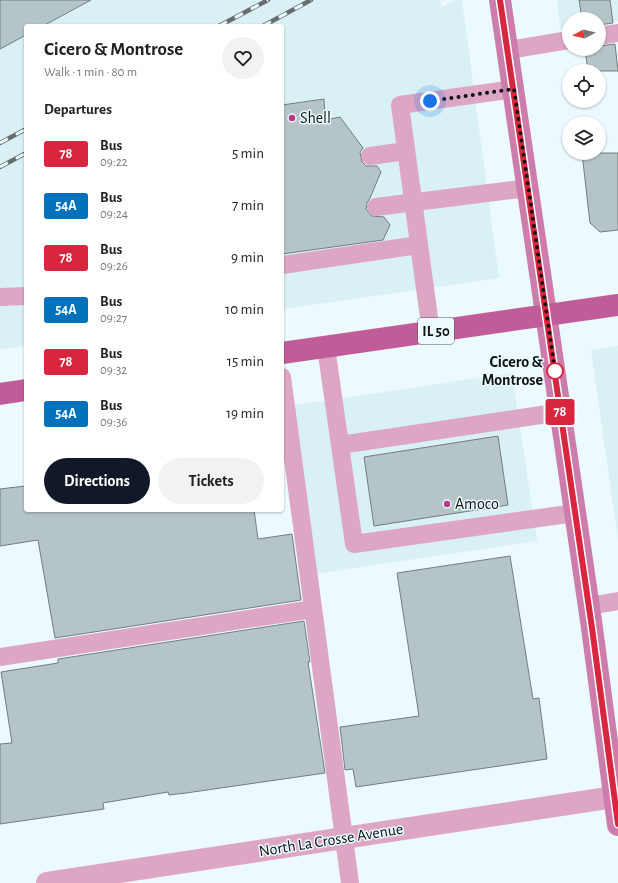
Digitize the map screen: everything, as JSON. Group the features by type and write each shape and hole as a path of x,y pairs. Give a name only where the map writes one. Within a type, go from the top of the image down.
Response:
{"main road":[{"path":"500,0 589,606 618,825"},
{"name":"IL 50","path":"284,353 618,305"},
{"path":"0,394 24,390"}],"street":[{"name":"North La Crosse Avenue","path":"47,883 614,797"}],"lane":[{"path":"606,35 618,33"},
{"path":"508,50 562,41"},
{"path":"431,332 400,105 514,89"},
{"path":"370,156 406,151"},
{"path":"376,207 528,188"},
{"path":"284,265 419,246"},
{"path":"0,297 24,296"},
{"path":"326,347 354,544 575,513"},
{"path":"284,392 350,883"},
{"path":"340,445 560,412"},
{"path":"589,606 618,601"},
{"path":"0,657 313,609"}],"shaded area":[{"path":"0,0 440,0 442,7 454,0 462,0 499,278 284,309 284,24 24,24 24,346 0,349"},
{"path":"557,0 618,0 618,21 606,22 606,12 562,12 562,29 560,29"},
{"path":"618,346 618,540 591,350"},
{"path":"512,373 537,541 314,574 289,406"}],"building":[{"path":"0,0 91,0 47,24 24,24 24,36 0,49"},
{"path":"579,0 610,0 613,23 606,24 606,12 581,12"},
{"path":"615,44 618,71 606,71 606,64 587,64 586,56 606,56 606,45"},
{"name":"Shell","path":"324,99 325,120 340,117 363,148 360,152 362,162 366,166 377,166 381,172 367,203 366,209 372,216 384,217 390,225 383,240 284,254 284,105"},
{"path":"606,153 618,153 618,230 600,232 590,223 583,160 606,160"},
{"name":"Amoco","path":"498,436 508,505 374,526 364,457"},
{"path":"24,486 24,512 254,512 258,539 292,534 301,600 55,638 38,540 0,546 0,489"},
{"path":"510,556 533,699 539,698 547,759 356,787 353,769 345,770 340,727 419,716 397,573"},
{"path":"304,621 310,662 308,662 325,773 186,793 169,795 168,792 103,803 104,809 0,824 0,744 12,743 1,672 58,663 58,659"}],"railway":[{"path":"223,24 268,0"},
{"path":"267,24 311,0"},
{"path":"0,143 24,130"},
{"path":"0,167 24,154"}],"bus line":[{"name":"78","path":"500,0 592,628 618,824"}],"place":[{"name":"Shell","path":"292,118"},
{"name":"Cicero & Montrose","path":"555,371"},
{"name":"Amoco","path":"447,504"}],"route":[{"path":"430,101 514,89 555,371"}]}
